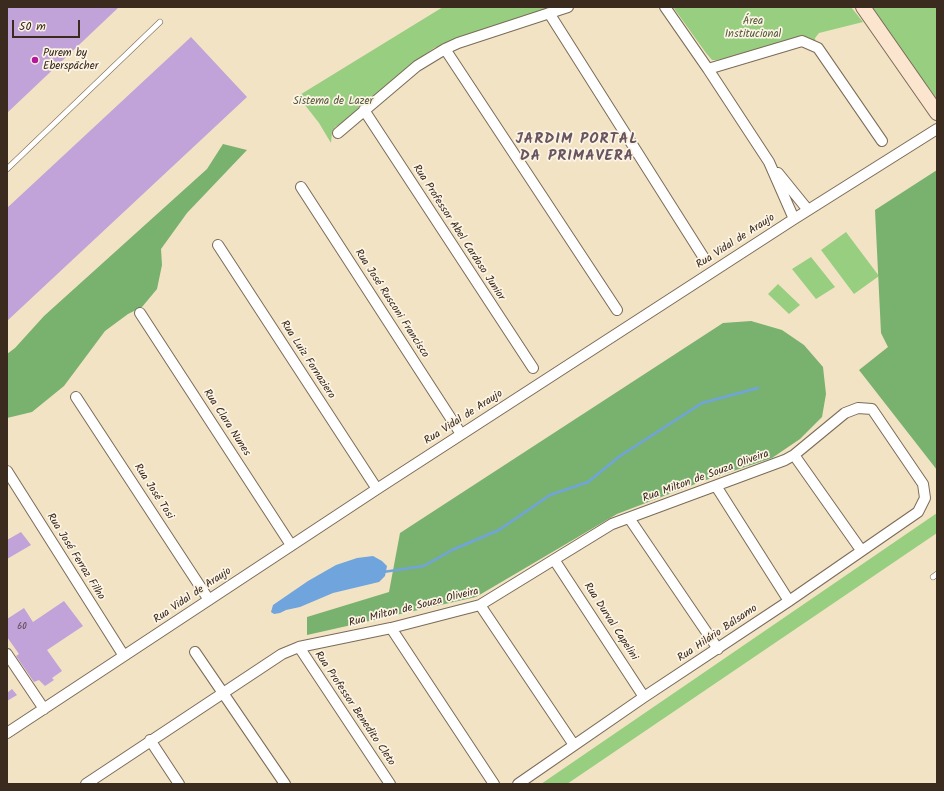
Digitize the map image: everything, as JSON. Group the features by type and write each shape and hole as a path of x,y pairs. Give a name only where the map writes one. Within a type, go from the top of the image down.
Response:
{"main road":[{"path":"863,7 937,113"}],"street":[{"path":"338,133 417,66 445,49 458,43 568,7"},
{"path":"665,7 708,68 769,162 808,210"},
{"path":"549,13 704,258"},
{"path":"708,68 802,42 818,48 882,141"},
{"path":"445,49 617,310"},
{"name":"Rua Professor Abel Cardoso Junior","path":"364,110 533,368"},
{"name":"Rua Vidal de Araujo","path":"7,733 376,489 808,210 937,129"},
{"path":"769,162 794,219"},
{"name":"Rua José Rusconi Francisco","path":"302,187 461,434"},
{"name":"Rua Luiz Fornaziero","path":"218,245 376,489"},
{"name":"Rua Clara Nunes","path":"140,313 291,545"},
{"name":"Rua José Tosi","path":"76,397 209,600"},
{"name":"Rua Milton de Souza Oliveira","path":"86,784 150,740 282,654 299,647 391,628 480,605 555,561 612,524 786,460 845,413 858,408 872,409 923,484 925,498"},
{"path":"794,455 860,550"},
{"name":"Rua José Ferraz Filho","path":"7,471 124,656"},
{"path":"716,486 789,601"},
{"name":"Rua Hilário Bálsamo","path":"518,784 918,512 925,498"},
{"path":"629,518 718,649"},
{"name":"Rua Durval Capelini","path":"555,561 644,697"},
{"path":"480,605 574,745"},
{"path":"391,628 494,784"},
{"name":"Rua Professor Benedito Cleto","path":"299,647 390,784"},
{"path":"195,652 285,784"},
{"path":"7,654 44,709"},
{"path":"150,740 180,784"}],"lane":[{"path":"7,169 160,22"}],"green space":[{"name":"Sistema de Lazer","path":"443,7 556,7 434,48 414,62 345,122 335,127 332,132 331,143 319,123 298,96"},
{"name":"Área Institucional","path":"673,7 851,7 863,22 819,33 815,38 816,44 806,39 712,60"},
{"path":"869,7 937,7 937,99"},
{"path":"223,144 247,150 187,213 161,249 162,265 157,289 142,307 128,314 105,331 64,386 32,412 7,418 7,354 15,348 44,316 207,169"},
{"path":"937,170 937,470 859,370 888,347 881,333 875,210"},
{"path":"846,232 879,276 854,294 821,250"},
{"path":"811,257 835,287 816,299 792,269"},
{"path":"778,284 800,305 789,314 768,294"},
{"path":"751,321 782,330 804,345 823,367 826,394 822,417 800,439 772,458 703,481 617,514 476,597 307,635 307,617 389,592 400,533 723,323"},
{"path":"937,513 937,533 567,784 541,784"}],"water":[{"path":"373,556 387,566 385,576 379,582 333,593 300,607 280,613 274,614 271,612 273,605 308,581 336,565 357,558"}],"building":[{"name":"Purem by Eberspächer","path":"7,7 119,7 7,113"},
{"path":"191,37 247,97 7,321 7,208"},
{"path":"21,532 31,545 7,559 7,540"},
{"path":"64,601 83,626 47,650 62,671 52,678 54,680 45,686 39,680 34,682 16,656 19,654 7,637 7,619 24,608 33,622"},
{"path":"12,689 17,695 7,701 7,693"}],"waterway":[{"path":"383,572 424,566 452,550 499,530 550,495 588,482 620,456 702,403 758,388"}],"place":[{"name":"Purem by Eberspächer","path":"35,60"}],"district":[{"name":"JARDIM PORTAL DA PRIMAVERA","path":"577,148"}]}
